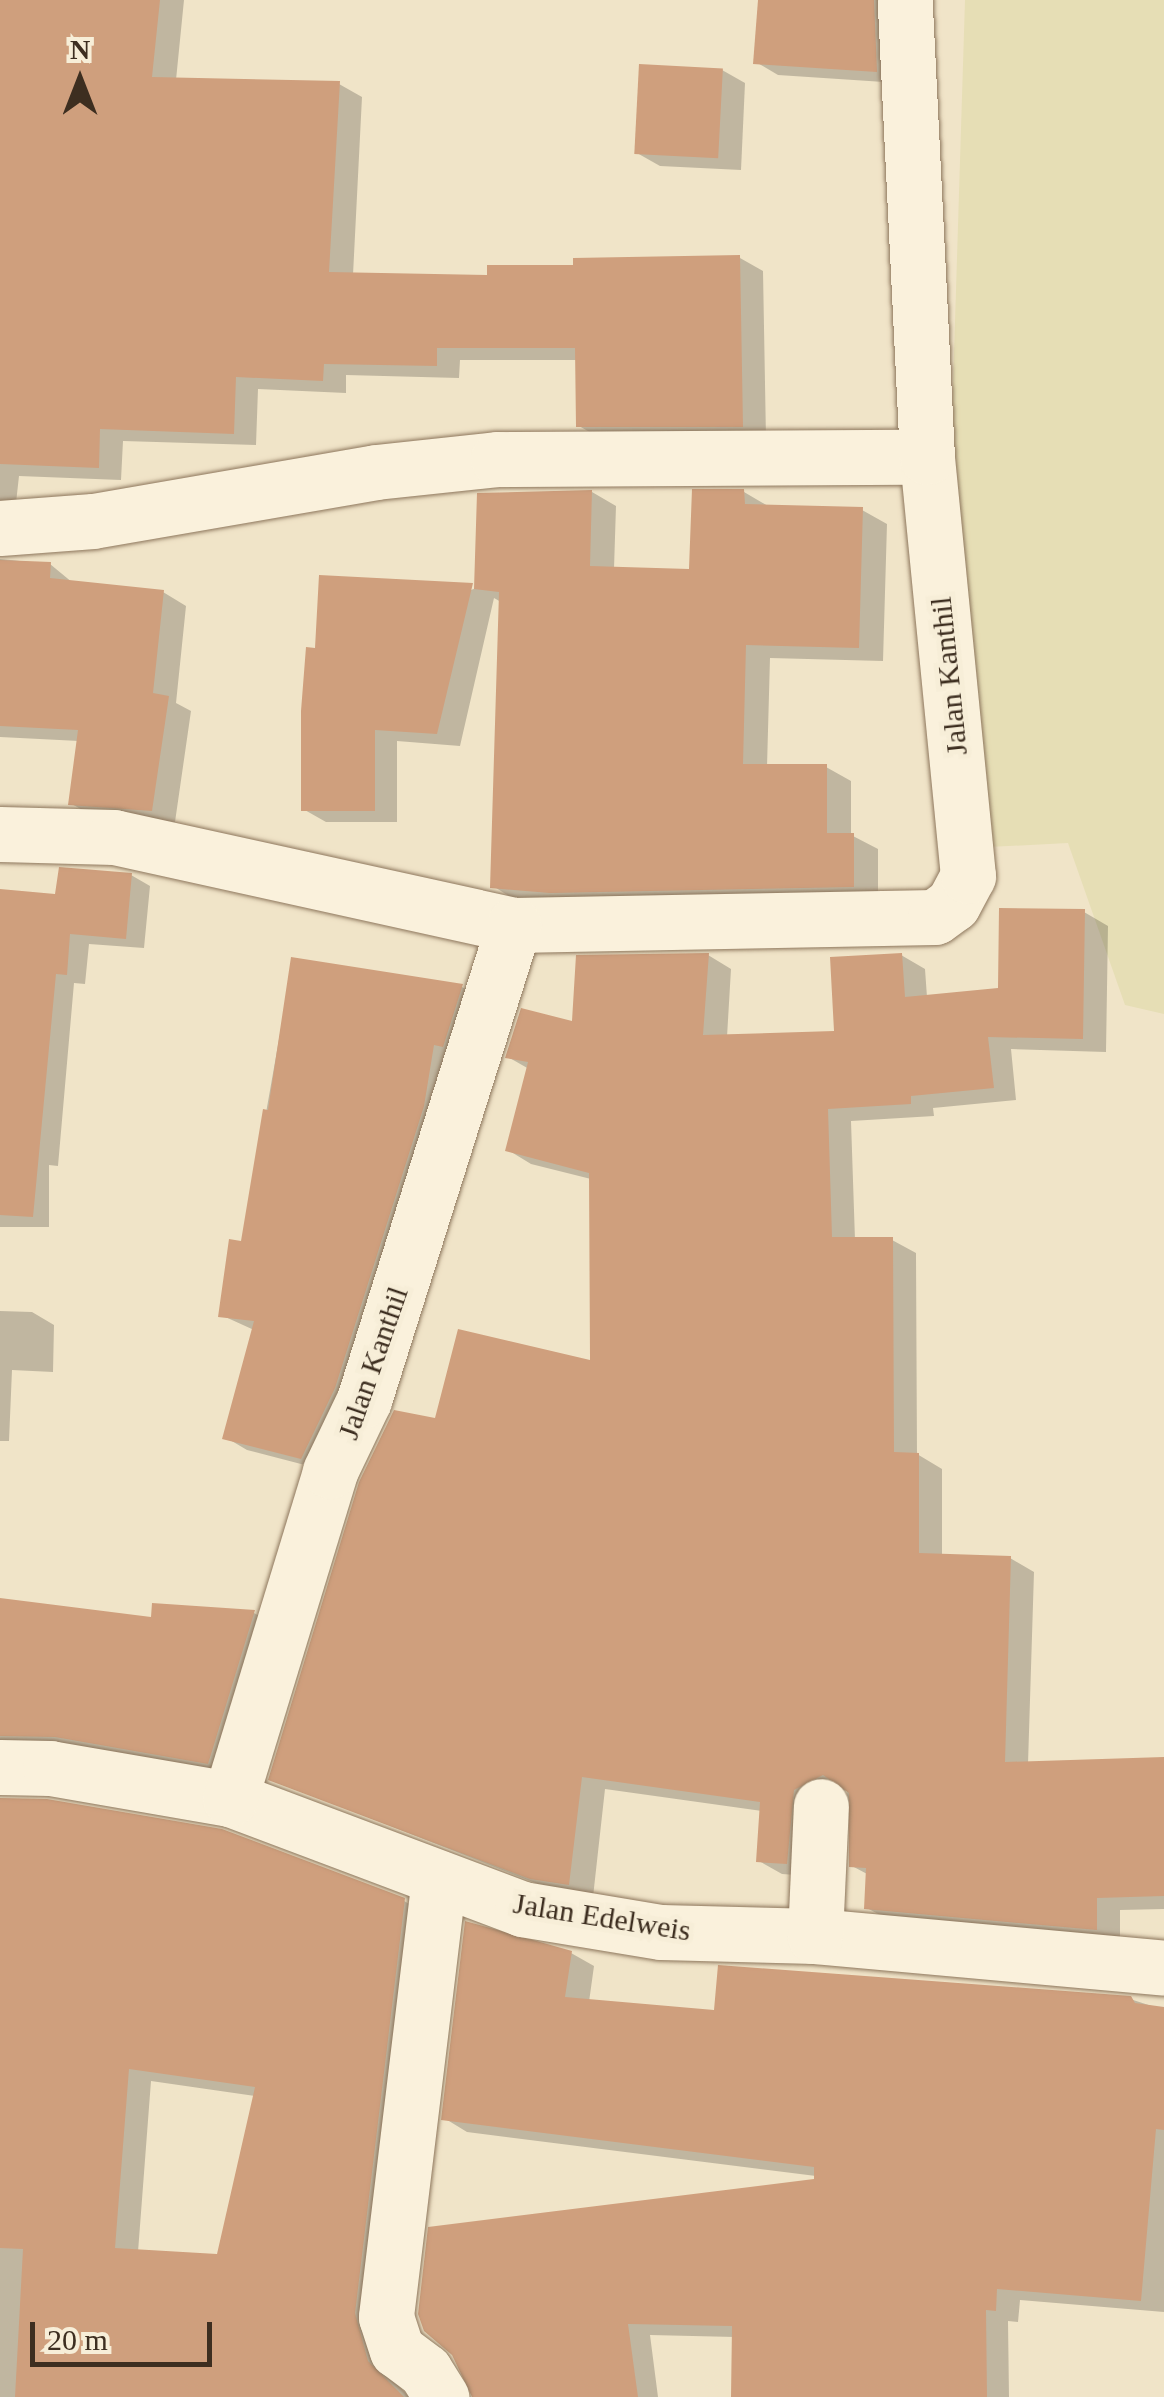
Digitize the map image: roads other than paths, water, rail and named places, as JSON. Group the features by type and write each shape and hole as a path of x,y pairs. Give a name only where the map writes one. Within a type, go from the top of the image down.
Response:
{"street":[{"name":"Jalan Kanthil","path":"0,834 114,837 514,926 935,918 953,904 968,876 927,457 906,0"},
{"path":"0,528 93,521 376,472 480,460 927,457"},
{"name":"Jalan Kanthil","path":"230,1798 330,1471 364,1400 514,926"},
{"name":"Jalan Edelweis","path":"0,1767 50,1768 230,1798 522,1910 661,1932 814,1936 1164,1968"},
{"path":"814,1936 821,1806"},
{"path":"439,1878 386,2317 398,2350 424,2371 440,2397"}]}
